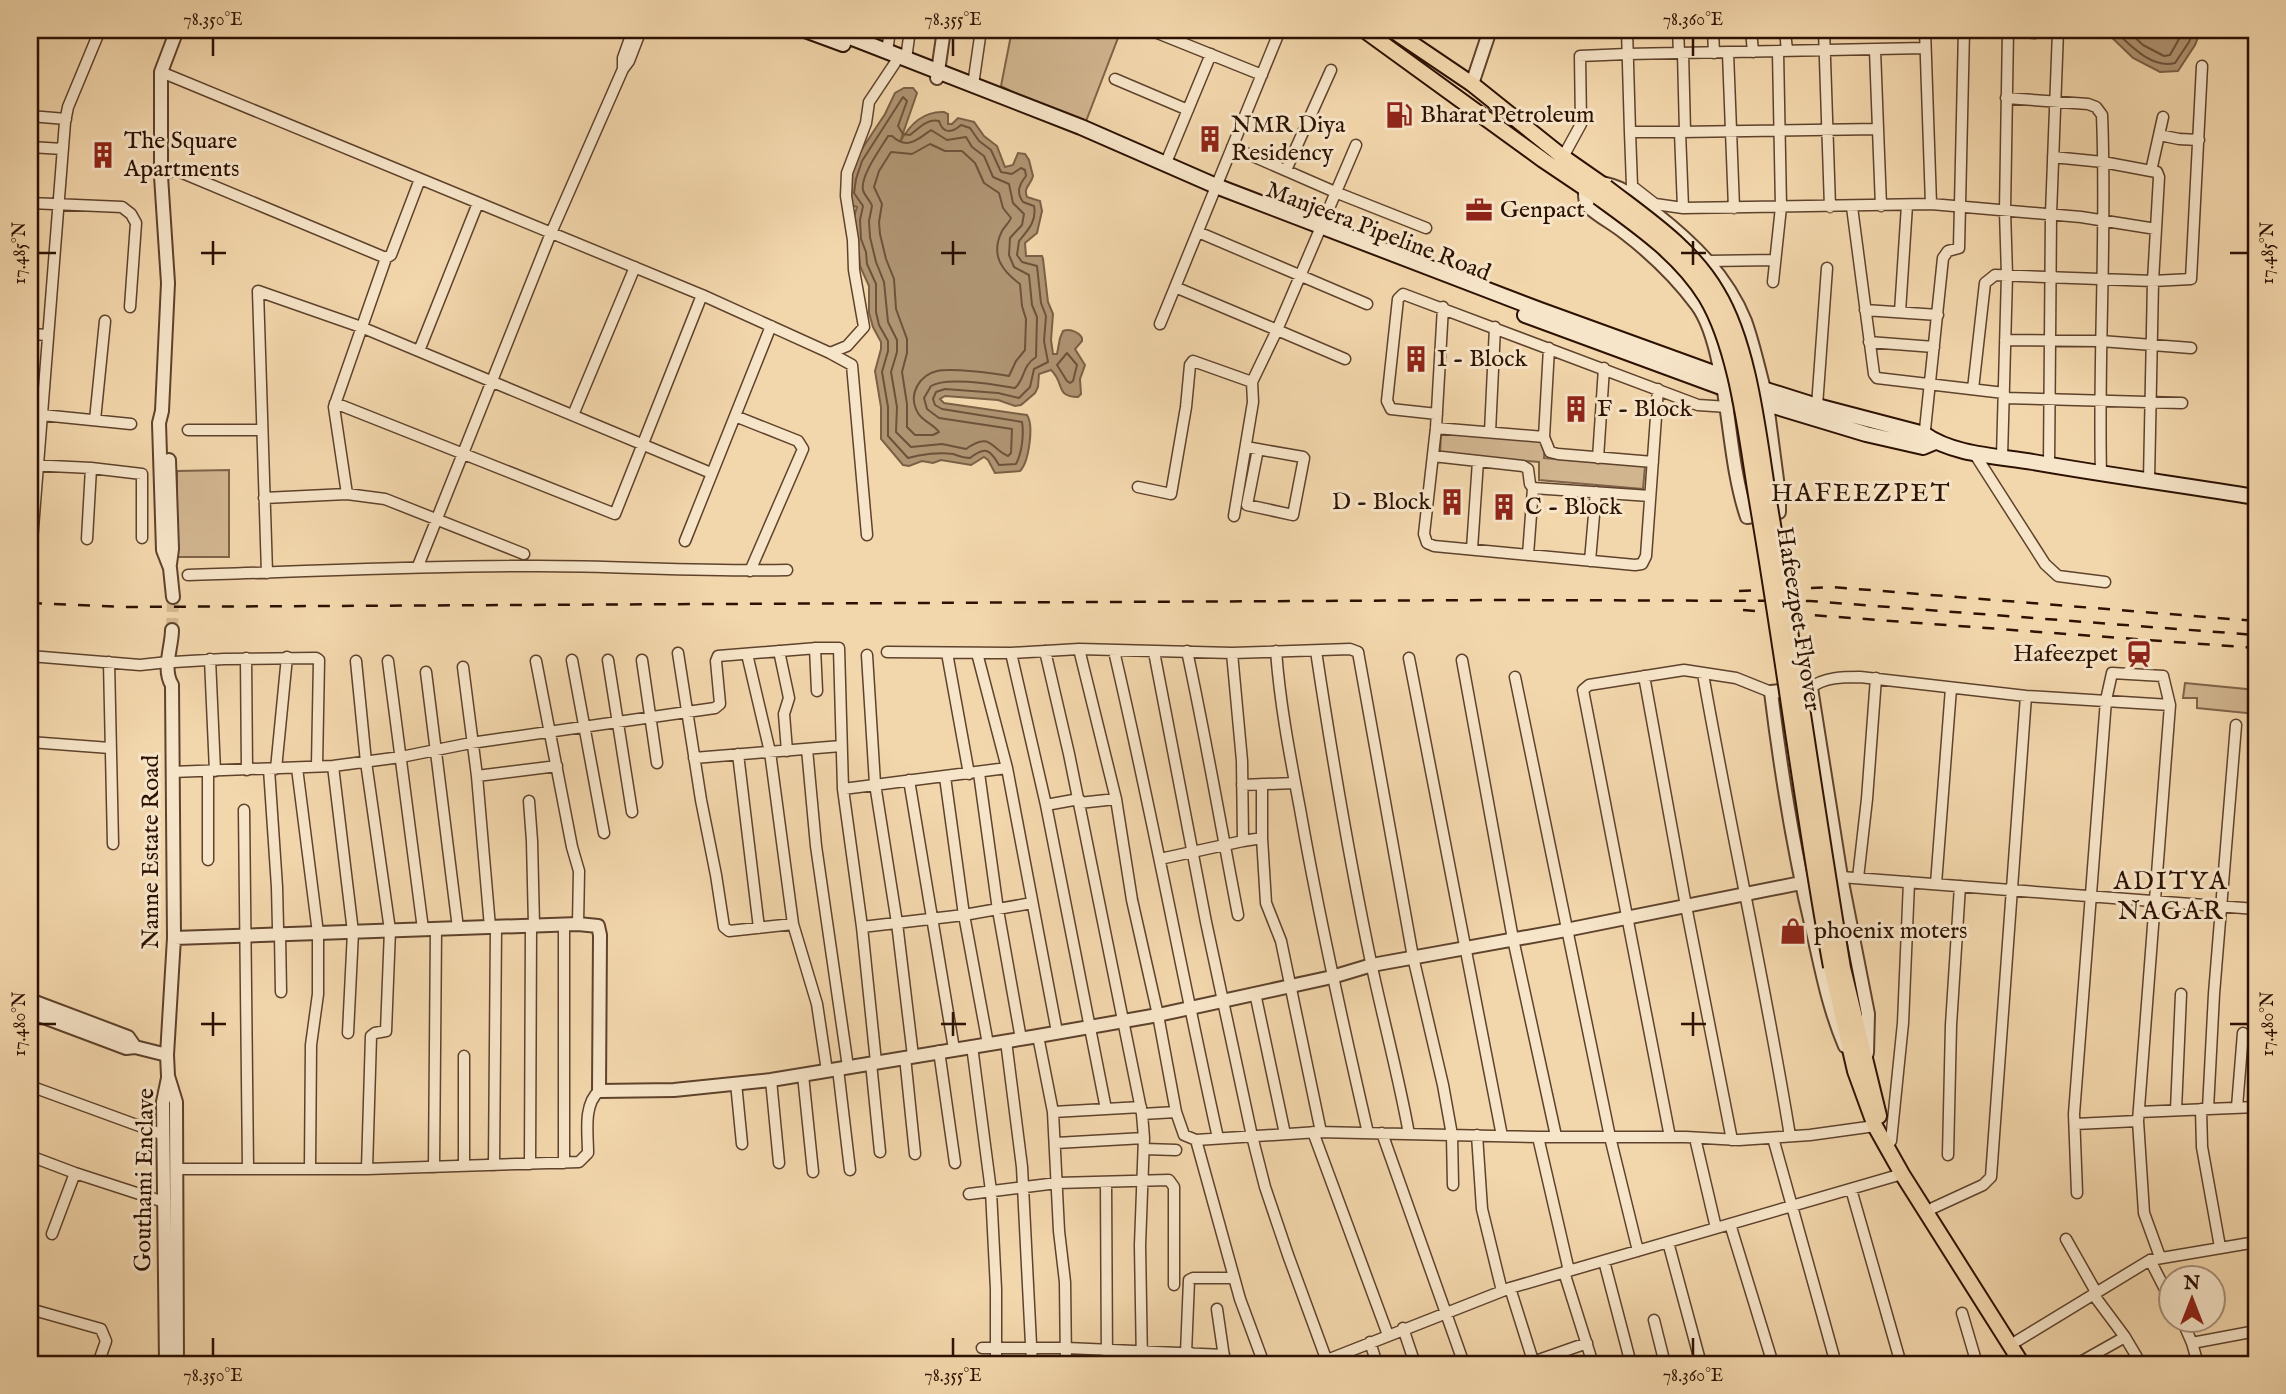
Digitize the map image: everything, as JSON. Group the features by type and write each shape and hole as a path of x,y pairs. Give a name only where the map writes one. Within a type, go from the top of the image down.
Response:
{"main road":[{"name":"Manjeera Pipeline Road","path":"805,30 896,58"},
{"name":"Manjeera Pipeline Road","path":"835,30 896,58 1215,190 1723,382"},
{"name":"Hafeezpet Flyover","path":"1364,30 1585,188 1601,189 1652,221 1706,275 1730,318 1745,365 1780,563 1837,967 1861,1069"},
{"path":"1392,30 1472,84 1601,189"},
{"name":"Manjeera Pipeline Road","path":"938,75 973,85 1081,127 1215,190"},
{"name":"Manjeera Pipeline Road","path":"1565,324 1702,380 1723,382"},
{"path":"1723,382 1867,433 1927,441"},
{"path":"1765,396 1817,406 1927,441 1974,452 2256,497"},
{"path":"1861,1069 1875,1126 1902,1174 2022,1364"},
{"path":"1861,1069 1891,1141 2033,1364"}],"street":[{"path":"31,534 34,465 42,415 66,119 68,107 100,30"},
{"path":"173,597 170,568 163,550 159,423 162,411 168,283 161,176 161,72 177,30"},
{"path":"622,69 633,30"},
{"path":"418,566 551,233 641,30"},
{"path":"890,30 896,58"},
{"path":"830,353 847,346 864,327 853,270 853,240 846,196 846,173 866,123 869,102 910,30"},
{"path":"938,75 944,30"},
{"path":"973,85 981,30"},
{"path":"994,30 1005,31"},
{"path":"1150,30 1262,75"},
{"path":"1160,324 1280,30"},
{"path":"1472,84 1490,30"},
{"path":"1627,30 1632,187 1656,204 1683,208 1931,204 2051,214 2155,229"},
{"path":"1678,30 1681,53 1683,208"},
{"path":"1713,30 1714,53"},
{"path":"1751,30 1753,52"},
{"path":"1773,282 1780,207 1779,130 1785,30"},
{"path":"1824,30 1830,207"},
{"path":"1925,30 1931,204"},
{"path":"1927,441 1943,258 1948,251 1959,248 1964,30"},
{"path":"2002,457 2007,275 2007,30 2035,33"},
{"path":"2049,465 2051,214 2058,31"},
{"path":"1563,157 1581,124 1580,57 1925,48"},
{"path":"1875,50 1881,206"},
{"path":"1728,53 1734,208"},
{"path":"1165,165 1211,54"},
{"path":"1973,389 1985,283 1995,275 2152,281 2191,279 2202,66"},
{"path":"1286,170 1331,70"},
{"path":"161,72 702,295 852,365 867,535"},
{"path":"1115,79 1188,110"},
{"path":"2006,98 2088,104 2101,110 2104,162 2099,400 2101,474"},
{"path":"30,116 66,119"},
{"path":"2151,171 2163,117"},
{"path":"1630,132 1878,129"},
{"path":"2159,135 2199,140"},
{"path":"1234,516 1253,402 1252,382 1301,277 1356,145"},
{"path":"30,147 63,149"},
{"path":"1232,148 1426,228"},
{"path":"2053,157 2104,162 2157,172 2159,177 2152,281 2149,480"},
{"path":"161,176 172,171 180,172 386,258"},
{"path":"347,494 335,427 335,403 386,258 391,255 420,179"},
{"path":"1585,188 1585,198 1590,207 1629,236 1662,266 1698,306 1715,347 1747,517 1779,512 1765,396 1746,323 1730,291 1709,261 1679,232 1621,187 1601,189"},
{"path":"419,351 478,202"},
{"path":"30,203 122,207 131,214 136,223 130,307"},
{"path":"1900,313 1908,205"},
{"path":"1852,206 1874,374 1877,379 1930,383 2004,396 2182,402"},
{"path":"1198,232 1367,304"},
{"path":"1709,261 1775,260"},
{"path":"573,415 635,267"},
{"path":"1817,406 1827,268"},
{"path":"1175,288 1345,359"},
{"path":"267,573 258,291 360,327 711,473"},
{"path":"1437,414 1391,409 1387,401 1398,299 1403,293 1698,405 1728,407"},
{"path":"335,403 614,514 702,295"},
{"path":"1443,307 1436,428 1424,534 1427,543 1434,546 1642,564 1646,556 1658,389"},
{"path":"1865,310 1938,315"},
{"path":"95,420 105,321"},
{"path":"685,541 771,326"},
{"path":"1490,432 1495,327"},
{"path":"30,334 48,335"},
{"path":"2005,340 2101,341 2191,348"},
{"path":"1870,342 1934,348"},
{"path":"1549,348 1544,437 1550,452 1653,462"},
{"path":"1138,487 1171,494 1186,407 1190,365 1193,361 1252,382"},
{"path":"1598,458 1604,368"},
{"path":"42,415 131,424"},
{"path":"735,416 798,441 803,449 750,571"},
{"path":"1436,428 1544,437"},
{"path":"188,430 262,430"},
{"path":"1246,447 1258,449 1304,458 1293,515 1247,505 1258,449"},
{"path":"1974,452 2045,564 2058,576 2105,582"},
{"path":"1433,456 1523,466 1528,469 1533,488 1528,555"},
{"path":"1244,458 1255,460"},
{"path":"1472,549 1478,461"},
{"path":"34,465 142,474 142,538"},
{"path":"87,538 91,468"},
{"path":"1533,488 1650,496"},
{"path":"1590,561 1596,492"},
{"path":"264,498 347,494 385,499 524,554"},
{"path":"188,575 418,566 787,570"},
{"name":"Nanne Estate Road","path":"168,1076 174,938 172,685 169,679 172,662 169,648 172,636"},
{"path":"815,648 817,691"},
{"path":"172,772 333,766 401,757 437,748 715,708 720,704 717,657 815,648 840,649 843,789 862,927 880,1152"},
{"path":"1079,649 1116,799 1132,900 1176,1112 1184,1135 1196,1140 1317,1132 1732,1140 1875,1126"},
{"path":"887,652 1011,653 1079,649 1232,653 1355,649 1359,654 1413,957 1443,1085 1451,1135 1453,1185"},
{"path":"779,651 789,698 784,714 787,751"},
{"path":"1045,651 1079,801 1142,1111 1142,1364"},
{"path":"1114,651 1146,785 1189,1007 1218,1138"},
{"path":"1187,651 1211,763 1238,915"},
{"path":"1276,651 1279,694 1332,977 1368,1133"},
{"path":"1316,651 1332,753 1372,965 1409,1134"},
{"path":"1154,652 1222,1000 1252,1136 1276,1221 1324,1363 1404,1328 1506,1289 1902,1174"},
{"path":"678,653 724,927 729,930 793,924"},
{"path":"947,653 974,774 1021,1039"},
{"path":"977,653 1007,768 1057,1032"},
{"path":"1011,653 1046,805 1106,1109"},
{"path":"1232,653 1238,706 1244,841"},
{"path":"747,654 770,752 793,924 837,1069"},
{"path":"867,654 875,784 897,923 915,1154"},
{"path":"30,656 140,664 210,659 316,658 319,660 317,766"},
{"path":"281,992 272,769 287,657"},
{"path":"246,658 247,770"},
{"path":"1409,658 1502,1136"},
{"path":"208,860 212,771 210,659"},
{"path":"572,660 604,833"},
{"path":"608,660 632,812"},
{"path":"642,660 657,763"},
{"path":"1462,660 1513,939 1556,1136"},
{"path":"356,661 366,762 390,930 386,1031 375,1033 371,1037 367,1169"},
{"path":"388,661 430,929 434,1167"},
{"path":"536,661 579,871 578,924"},
{"path":"108,662 113,844"},
{"path":"463,667 493,927 494,1166"},
{"path":"1670,1137 1583,690 1589,685 1684,670 1736,678 1771,692 1811,688 1816,682 1842,677 1876,678 2026,695 2170,705"},
{"path":"426,672 458,928"},
{"path":"2077,1193 2074,1114 2106,700 2112,673 2163,676 2170,705 2138,1117 2144,1213 2157,1264"},
{"path":"1703,674 1772,1024 1790,1136"},
{"path":"1644,676 1732,1140"},
{"path":"1515,677 1610,1137 1638,1251"},
{"path":"1858,878 1876,678"},
{"path":"1811,688 1841,877 1868,1014 1861,1069"},
{"path":"1936,884 1951,688"},
{"path":"1771,692 1801,883 1832,1015 1861,1069"},
{"path":"1933,1208 1983,1185 1991,1177 2026,695"},
{"path":"2220,1247 2202,1147 2236,725"},
{"path":"30,742 110,748"},
{"path":"1778,749 1820,742"},
{"path":"694,758 841,746"},
{"path":"807,749 849,1170"},
{"path":"738,754 759,928"},
{"path":"333,766 354,932 348,1033"},
{"path":"477,776 557,766"},
{"path":"297,768 318,933 318,994 311,1045 310,1167"},
{"path":"843,789 1007,768"},
{"path":"945,777 964,915 988,1044"},
{"path":"909,780 954,1049"},
{"path":"1242,785 1295,783"},
{"path":"1262,784 1266,903 1282,941 1317,1132 1388,1335"},
{"path":"1046,805 1116,799"},
{"path":"529,801 532,841 530,1164"},
{"path":"244,810 248,1168"},
{"path":"1160,859 1262,838"},
{"path":"1841,877 2256,909"},
{"path":"1891,1141 1903,1023 1909,882"},
{"path":"176,1169 367,1169 579,1162 588,1153 589,1107 594,1095 599,1091 674,1090 771,1080 1021,1039 1158,1015 1332,977 1372,965 1801,883"},
{"path":"1948,1155 1951,1025 1961,886"},
{"path":"862,927 964,915 1032,903"},
{"path":"564,924 564,1163"},
{"path":"174,938 564,924 598,926 599,1091"},
{"path":"1255,993 1285,1134"},
{"path":"2176,1110 2181,994"},
{"path":"30,1000 128,1037 135,1047"},
{"path":"30,1012 125,1048 135,1047 167,1055"},
{"path":"2237,1107 2244,1033"},
{"path":"1038,1036 1053,1112 1056,1143 1065,1282 1066,1364"},
{"path":"1006,1041 1023,1188 1032,1364"},
{"path":"972,1046 991,1191 996,1289 996,1364"},
{"path":"939,1051 955,1163"},
{"path":"464,1056 464,1164"},
{"path":"803,1075 813,1172"},
{"name":"Gouthami Enclave","path":"166,1364 163,1102 168,1076"},
{"name":"Gouthami Enclave","path":"168,1076 176,1102 177,1364"},
{"path":"771,1080 779,1163"},
{"path":"736,1083 742,1143"},
{"path":"30,1086 164,1136"},
{"path":"2076,1124 2176,1110 2256,1107"},
{"path":"1053,1112 1106,1109 1176,1112"},
{"path":"1382,1133 1464,1364"},
{"path":"1477,1136 1482,1209 1506,1289 1533,1363 1559,1359 1587,1343"},
{"path":"1538,1137 1567,1271 1593,1364"},
{"path":"1056,1143 1144,1138"},
{"path":"1695,1138 1716,1228"},
{"path":"1773,1138 1836,1364"},
{"path":"1196,1140 1234,1278 1264,1364"},
{"path":"1144,1149 1176,1150"},
{"path":"30,1156 164,1202"},
{"path":"52,1234 75,1173"},
{"path":"969,1194 1057,1184 1170,1180 1174,1184 1174,1285"},
{"path":"1106,1183 1107,1364"},
{"path":"1851,1189 1901,1364"},
{"path":"1730,1224 1773,1364"},
{"path":"2066,1239 2095,1293 2141,1364"},
{"path":"1668,1242 1701,1364"},
{"path":"2017,1341 2155,1258 2256,1242"},
{"path":"1604,1261 1631,1364"},
{"path":"1189,1357 1189,1280 1234,1278"},
{"path":"30,1309 101,1329 106,1341 98,1364"},
{"path":"982,1348 1067,1348 1224,1360 1217,1309"},
{"path":"1962,1313 1977,1364"},
{"path":"1654,1320 1665,1364"},
{"path":"1404,1328 1415,1364"},
{"path":"2192,1343 2256,1331"},
{"path":"2188,1334 2198,1364"},
{"path":"2077,1364 2125,1337"},
{"path":"1370,1342 1377,1364"}],"shaded area":[{"path":"1012,30 1121,30 1083,129 1001,86"},
{"path":"1441,433 1545,441 1544,458 1645,466 1643,489 1539,480 1539,462 1440,454"},
{"path":"229,470 229,557 177,557 177,471"},
{"path":"2185,683 2256,690 2256,714 2197,708 2197,698 2183,698"}],"water":[{"path":"2104,30 2201,30 2195,45 2178,71 2160,72 2133,58"},
{"path":"904,88 913,88 917,93 900,142 923,116 944,112 948,114 948,124 958,118 974,122 984,136 997,146 1005,167 1013,165 1018,153 1025,154 1029,160 1033,176 1026,194 1027,197 1040,201 1042,211 1037,233 1025,243 1026,256 1042,256 1043,259 1048,302 1053,314 1053,354 1057,354 1063,331 1074,331 1082,338 1075,349 1085,365 1080,379 1081,394 1078,397 1066,395 1051,370 1039,374 1035,393 1021,405 1015,406 998,400 945,396 940,399 944,403 1027,415 1030,443 1020,471 995,473 984,457 971,465 941,460 903,465 881,439 881,407 875,371 881,342 869,313 869,286 860,266 854,240 853,220 857,207 851,205 848,188 856,158 885,114 895,93"}],"tunnel":[{"path":"172,630 173,597"}],"railway":[{"path":"1739,591 1832,587 2256,621"},
{"path":"30,603 123,607 1810,601 2256,635"},
{"path":"1743,610 2256,648"}],"place":[{"name":"Bharat Petroleum","path":"1399,115"},
{"name":"NMR Diya Residency","path":"1210,139"},
{"name":"The Square Apartments","path":"103,155"},
{"name":"Genpact","path":"1479,210"},
{"name":"I - Block","path":"1416,359"},
{"name":"F - Block","path":"1576,409"},
{"name":"D - Block","path":"1452,502"},
{"name":"C - Block","path":"1504,507"},
{"name":"Hafeezpet","path":"2139,654"},
{"name":"phoenix moters","path":"1793,931"}],"district":[{"name":"HAFEEZPET","path":"1861,493"},
{"name":"ADITYA NAGAR","path":"2171,896"}]}
